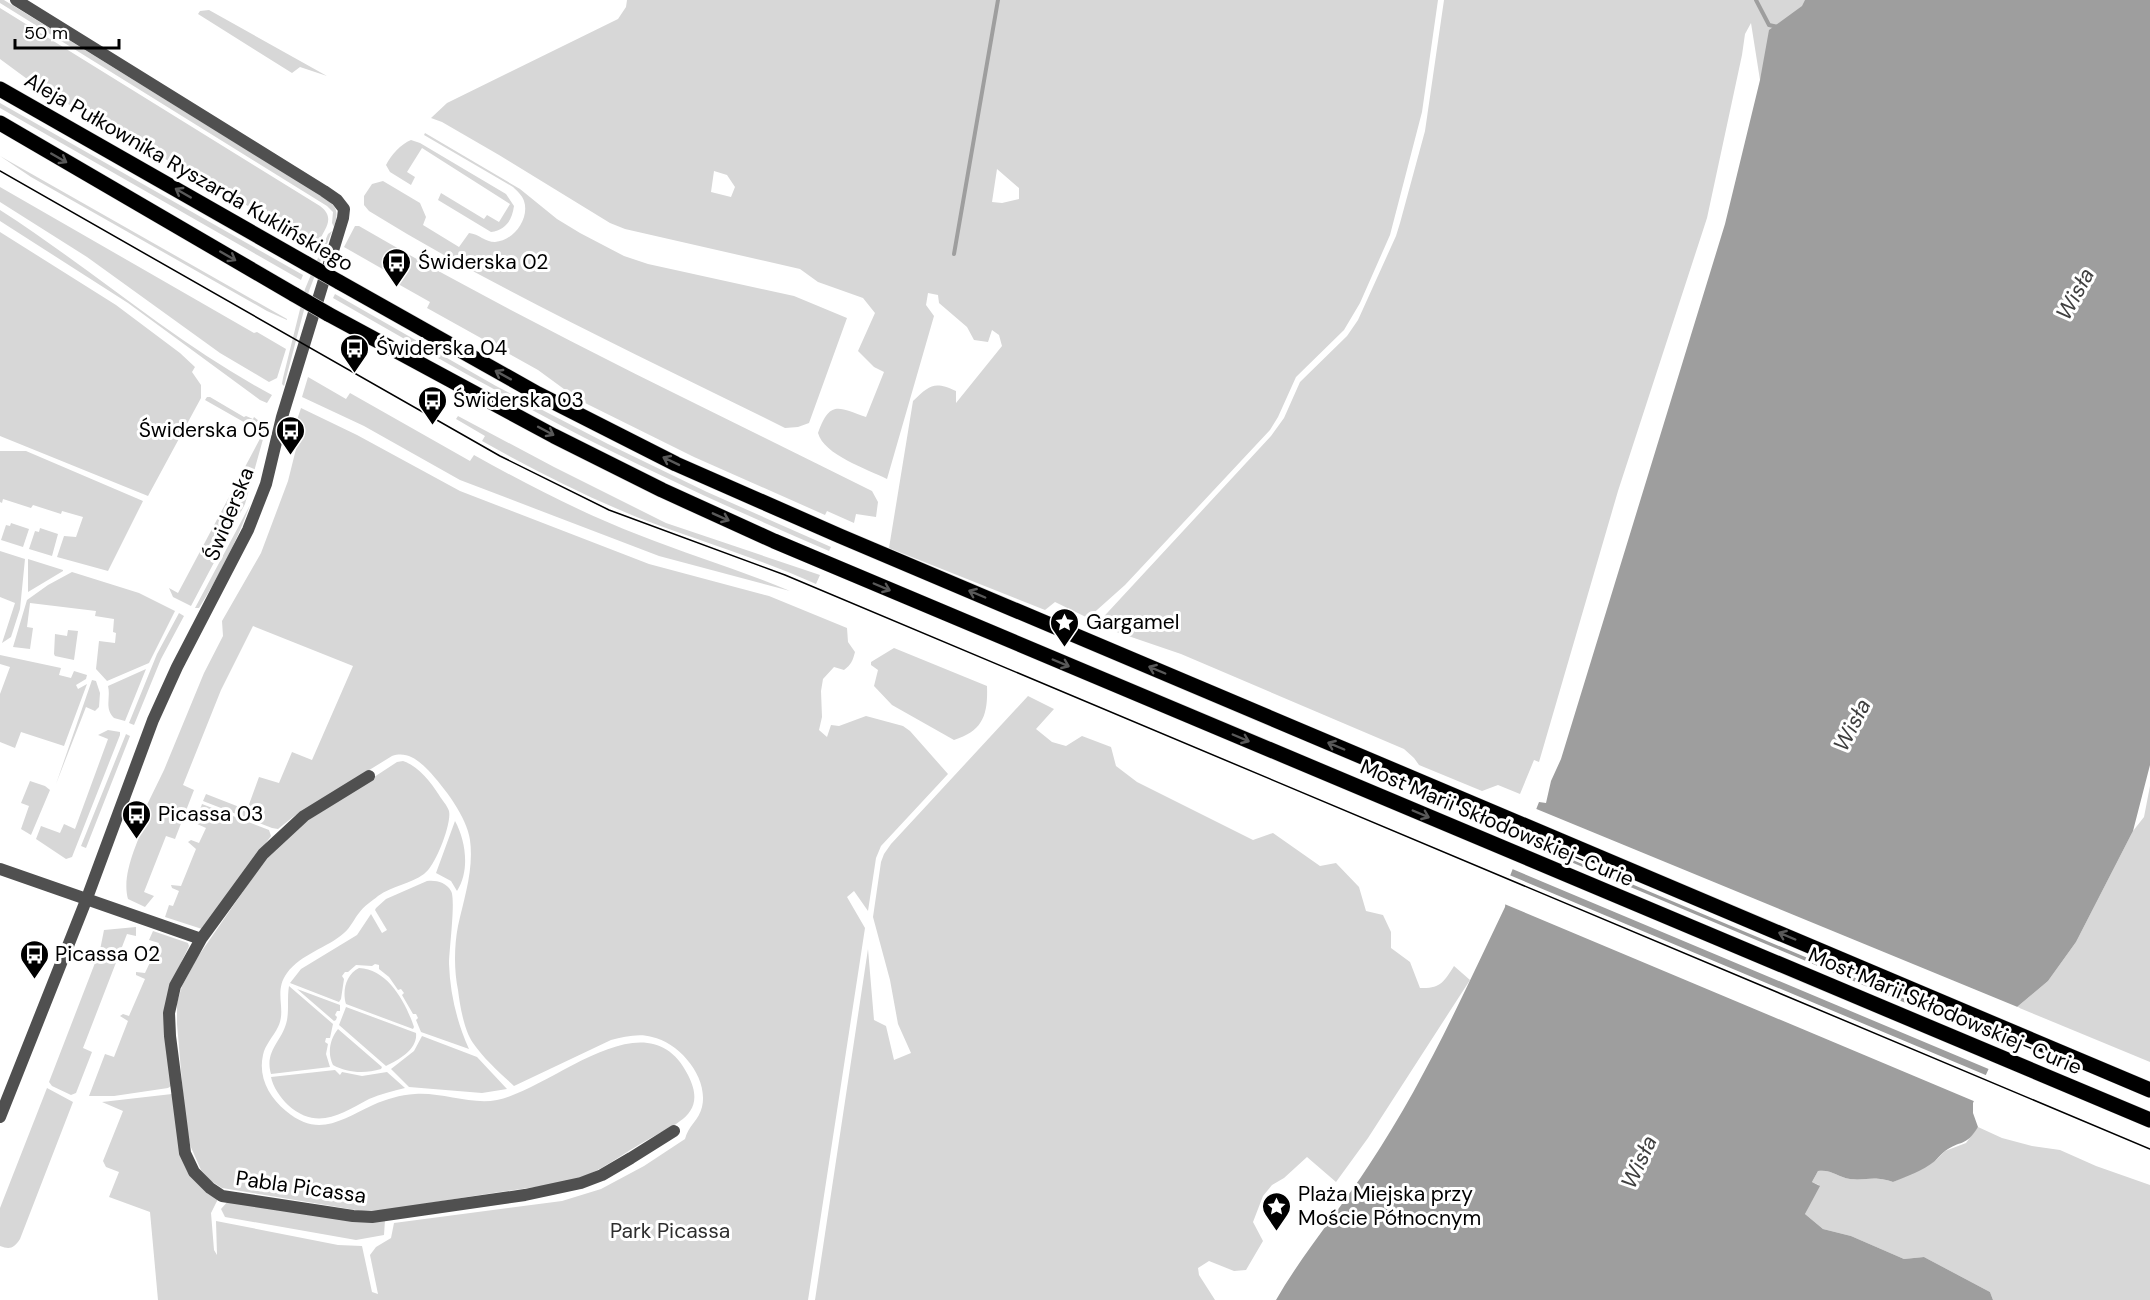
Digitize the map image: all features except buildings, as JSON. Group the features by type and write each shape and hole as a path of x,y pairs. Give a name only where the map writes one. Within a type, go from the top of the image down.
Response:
{"main road":[{"path":"0,75 32,107"},
{"name":"Aleja Pułkownika Ryszarda Kuklińskiego","path":"0,88 502,374 655,454 840,536"},
{"name":"Most Marii Skłodowskiej-Curie","path":"3,126 328,314 554,436 662,490 828,564 2150,1120"},
{"name":"Most Marii Skłodowskiej-Curie","path":"840,536 2150,1090"}],"street":[{"name":"Świderska","path":"0,1118 87,898 153,720 177,667 248,530 266,484 282,417 344,209 337,200 324,191 16,0"},
{"name":"Pabla Picassa","path":"369,776 304,816 263,854 201,939 175,986 169,1013 170,1036 186,1153 194,1172 222,1196 372,1217 504,1198 581,1183 602,1175 674,1131"},
{"path":"0,868 201,939"}],"green space":[{"path":"0,0 4,0 315,190 335,208 337,215 334,227 333,212 327,206 0,3"},
{"path":"627,0 1438,0 1422,112 1390,235 1360,303 1344,330 1296,377 1270,430 1125,585 1088,618 1055,602 1045,610 889,548 913,401 928,388 942,386 956,391 956,403 1002,346 999,335 992,330 988,342 974,340 967,327 939,303 938,295 928,293 926,305 934,316 887,479 837,455 828,448 818,433 827,415 836,409 866,417 884,372 874,367 858,351 875,313 863,298 818,282 800,269 625,229 610,223 499,155 431,118 447,103 618,19 626,7","holes":["997,169 1019,188 1019,199 1002,203 992,202","714,171 727,175 735,187 731,197 711,192"]},
{"path":"1444,0 1810,0 1760,80 1751,23 1745,34 1707,218 1618,491 1539,762 1534,760 1520,794 1498,785 1482,791 1419,765 1404,749 1181,654 1096,625 1271,436 1284,418 1300,382 1347,336 1358,320 1396,236 1425,131"},
{"path":"0,8 320,206 325,210 328,223 318,243 295,230 294,232 38,87 0,59"},
{"path":"209,10 327,76 300,67 292,73 198,14 200,11"},
{"path":"0,103 303,275 301,280 0,108"},
{"path":"425,133 520,189 557,219 624,256 648,264 794,296 847,318 809,423 785,428 470,270 369,211 364,205 364,196 372,184 383,181 420,203 426,217 423,225 459,247 469,233 495,242 508,238 518,228 525,215 525,208 518,192 424,135"},
{"path":"411,140 420,143 506,194 514,206 507,224 491,232 438,200 441,193 484,219 487,215 499,222 510,204 422,148 407,172 415,177 411,185 390,172 386,165 388,161 400,147"},
{"path":"0,156 287,320 267,311 31,177"},
{"path":"0,187 254,333 257,332 286,349 277,378 269,382 220,353 87,257 0,202"},
{"path":"0,210 168,329 236,375 272,395 267,403 128,303 0,221"},
{"path":"355,226 359,226 549,330 872,491 878,502 876,517 856,514 854,523 827,511 825,515 694,457 579,400 538,370 427,308 430,302 391,280 393,275 344,247"},
{"path":"332,231 309,291 284,386 283,378 305,289 328,234"},
{"path":"0,232 116,305 195,367 192,372 201,385 201,398 148,496 0,436"},
{"path":"335,294 496,386 707,492 831,547 829,551 691,489 574,432 333,298"},
{"path":"308,377 346,399 350,393 470,461 474,455 535,488 597,517 790,591 659,556 460,480 364,426 302,397"},
{"path":"207,397 244,417 253,419 254,417 259,421 259,428 265,432 245,504 191,606 173,597 169,588 178,593 263,433 205,400"},
{"name":"Park Picassa","path":"301,408 357,435 460,491 649,564 769,596 847,628 848,642 855,652 850,664 844,670 834,667 823,679 822,717 819,730 827,737 831,725 839,726 866,716 903,726 948,774 881,846 876,858 868,911 854,891 847,897 865,928 808,1300 158,1300 150,1212 109,1197 119,1172 106,1167 103,1161 123,1111 102,1102 172,1094 187,1171 208,1194 218,1199 211,1213 214,1250 217,1255 216,1221 338,1245 362,1246 372,1292 378,1294 370,1255 376,1247 391,1238 394,1223 562,1201 601,1189 644,1166 685,1139 702,1107 701,1085 690,1063 673,1046 652,1037 637,1035 611,1040 514,1086 477,1049 470,1038 463,1018 455,967 457,934 470,873 470,840 464,822 448,794 416,760 403,755 392,756 293,817 278,829 203,801 206,794 247,810 259,777 279,783 292,752 312,760 353,666 253,626 221,690 183,785 194,790 175,839 166,836 144,892 154,896 145,907 128,899 126,889 129,868 147,818 144,811 164,770 204,673 223,636 222,621 261,553 288,481 296,449 297,420"},
{"path":"458,416 666,523 820,575 816,584 773,566 639,518 579,492 482,441 485,436 456,419"},
{"path":"0,451 26,451 143,501 108,571 57,557 64,536 76,537 83,517 62,511 61,514 33,505 31,508 3,499 2,503 0,502"},
{"path":"250,505 220,571 199,608 195,608"},
{"path":"11,523 29,529 23,547 1,540 6,525 10,526"},
{"path":"40,528 58,534 52,556 29,549 35,531 39,532"},
{"path":"0,551 25,559 20,609 11,637 2,643 15,603 0,597"},
{"path":"28,559 63,570 63,571 28,592"},
{"path":"72,572 139,593 175,611 149,663 107,681 96,669 99,641 115,643 114,619 95,616 96,611 30,603 27,627 33,628 30,649 13,647 27,600"},
{"path":"179,613 184,616 161,659 134,725 129,723 157,654"},
{"path":"68,630 78,631 74,660 54,654 55,634 67,636"},
{"path":"894,648 987,686 985,713 972,732 954,740 892,705 874,686 878,670 871,665 871,662"},
{"path":"0,655 61,668 59,675 71,678 74,671 87,675 86,679 76,685 78,689 87,684 64,746 21,732 15,748 0,742 0,694 10,667 0,664"},
{"path":"146,669 125,721 114,718 108,707 108,686"},
{"path":"92,680 96,681 100,693 99,707 95,711 86,707 56,784"},
{"path":"1028,696 1054,709 1036,729 1052,742 1066,746 1082,736 1111,747 1116,766 1137,782 1253,840 1273,833 1320,866 1336,863 1359,887 1366,911 1383,915 1391,932 1391,948 1410,962 1420,988 1437,986 1454,966 1470,980 1368,1138 1336,1182 1307,1157 1284,1178 1272,1185 1263,1196 1253,1222 1263,1241 1246,1270 1234,1271 1209,1261 1198,1268 1199,1275 1215,1300 815,1300 868,949 874,1020 886,1026 894,1060 911,1053 898,1024 890,980 873,917 881,862 891,844"},
{"path":"108,730 120,732 120,735 72,857 66,859 36,839 41,826 60,833 64,824 75,829 108,739 98,735"},
{"path":"126,734 130,736 86,848 81,846"},
{"path":"403,761 414,766 432,784 449,811 448,825 442,845 433,863 424,874 378,896 361,910 344,933 299,961 287,973 281,987 281,1014 278,1027 263,1055 262,1071 270,1093 286,1111 298,1119 309,1124 330,1124 399,1096 425,1094 477,1101 497,1100 520,1092 598,1053 624,1044 649,1043 670,1052 688,1075 693,1088 692,1108 679,1122 602,1168 571,1181 557,1184 389,1210 362,1211 222,1188 211,1181 201,1170 190,1145 185,1117 177,1024 177,1003 182,986 197,958 271,851 292,831 397,762"},
{"path":"30,781 50,790 31,835 21,829 29,806 21,803"},
{"path":"2150,786 2150,1062 2017,1007 2048,981 2076,942 2133,831 2144,817"},
{"path":"202,804 269,830 271,836 202,929 165,917 169,905 173,906 179,891 171,885 181,886 196,849 188,842 191,840 199,843 206,828 195,823"},
{"path":"455,821 462,838 465,856 464,874 457,891 451,881 436,873"},
{"path":"427,881 437,881 451,891 453,914 450,975 458,1018 469,1049 421,1032 416,1020 418,1018 416,1014 413,1014 402,995 404,993 401,989 398,990 389,977 379,969 379,965 356,965 345,972 342,976 344,979 339,1002 290,983 301,969 357,935 371,914 382,933 387,930 376,908 386,899"},
{"path":"136,927 136,936 127,934 83,1048 92,1052 76,1093 71,1095 52,1086 49,1082 100,950 104,930"},
{"path":"153,931 188,943 189,946 169,988 171,1086 114,1096 89,1096 105,1054 114,1057 128,1021 120,1016 123,1014 129,1016 145,979 136,975 136,972 145,973 159,943 149,940"},
{"path":"359,968 379,974 387,981 401,998 413,1029 346,1004 346,983 351,974"},
{"path":"289,986 333,1024 330,1038 326,1038 325,1042 328,1044 326,1054 330,1067 271,1074 270,1058 287,1020"},
{"path":"297,989 340,1005 340,1011 337,1011 335,1015 336,1020 334,1021"},
{"path":"346,1007 416,1033 414,1044 402,1057 386,1066 339,1025"},
{"path":"338,1029 382,1067 381,1069 356,1072 333,1065 330,1046"},
{"path":"422,1036 477,1057 507,1089 482,1093 409,1087 391,1069 414,1051"},
{"path":"335,1070 340,1075 342,1072 362,1076 387,1072 405,1088 369,1099 339,1114 319,1118 299,1113 288,1105 277,1092 271,1077"},
{"path":"47,1088 73,1102 20,1239 12,1247 3,1247 0,1246 0,1208"},
{"path":"1978,1127 2002,1138 2060,1150 2096,1166 2150,1185 2150,1300 1993,1300 1990,1292 1924,1257 1904,1259 1851,1236 1823,1229 1805,1214 1819,1185 1812,1182 1818,1171 1827,1171 1850,1179 1880,1179 1893,1182 1935,1161 1945,1151 1966,1143"},
{"path":"229,1200 385,1220 384,1235 356,1240 225,1217 221,1209"}],"water":[{"name":"Wisła","path":"1805,0 2150,0 2150,765 2133,831 2076,942 2048,981 2017,1007 1973,1103 1973,1113 1978,1127 1970,1138 1945,1151 1925,1168 1893,1182 1880,1179 1850,1179 1827,1171 1818,1171 1812,1182 1820,1186 1805,1214 1823,1229 1851,1236 1904,1259 1924,1257 1990,1292 1993,1300 1276,1300 1389,1134 1441,1039 1505,907 1508,881 1539,802 1546,803 1551,781 1561,759 1725,224 1760,80 1769,30 1802,6"}],"pier":[{"path":"1534,808 2020,1008 2005,1041 1522,838"},
{"path":"1521,841 2003,1044 1991,1070 1510,868"},
{"path":"1507,874 1988,1076 1976,1102 1502,903"}],"waterway":[{"path":"954,254 998,0"},
{"path":"1756,0 1769,25 1778,27"}],"tram line":[{"path":"0,171 500,456 609,510 785,575 2150,1149"}],"place":[{"name":"Świderska 02","path":"397,288"},
{"name":"Świderska 04","path":"355,374"},
{"name":"Świderska 03","path":"432,426"},
{"name":"Świderska 05","path":"291,456"},
{"name":"Gargamel","path":"1065,648"},
{"name":"Picassa 03","path":"137,840"},
{"name":"Picassa 02","path":"34,980"},
{"name":"Plaża Miejska przy Moście Północnym","path":"1277,1232"}]}
